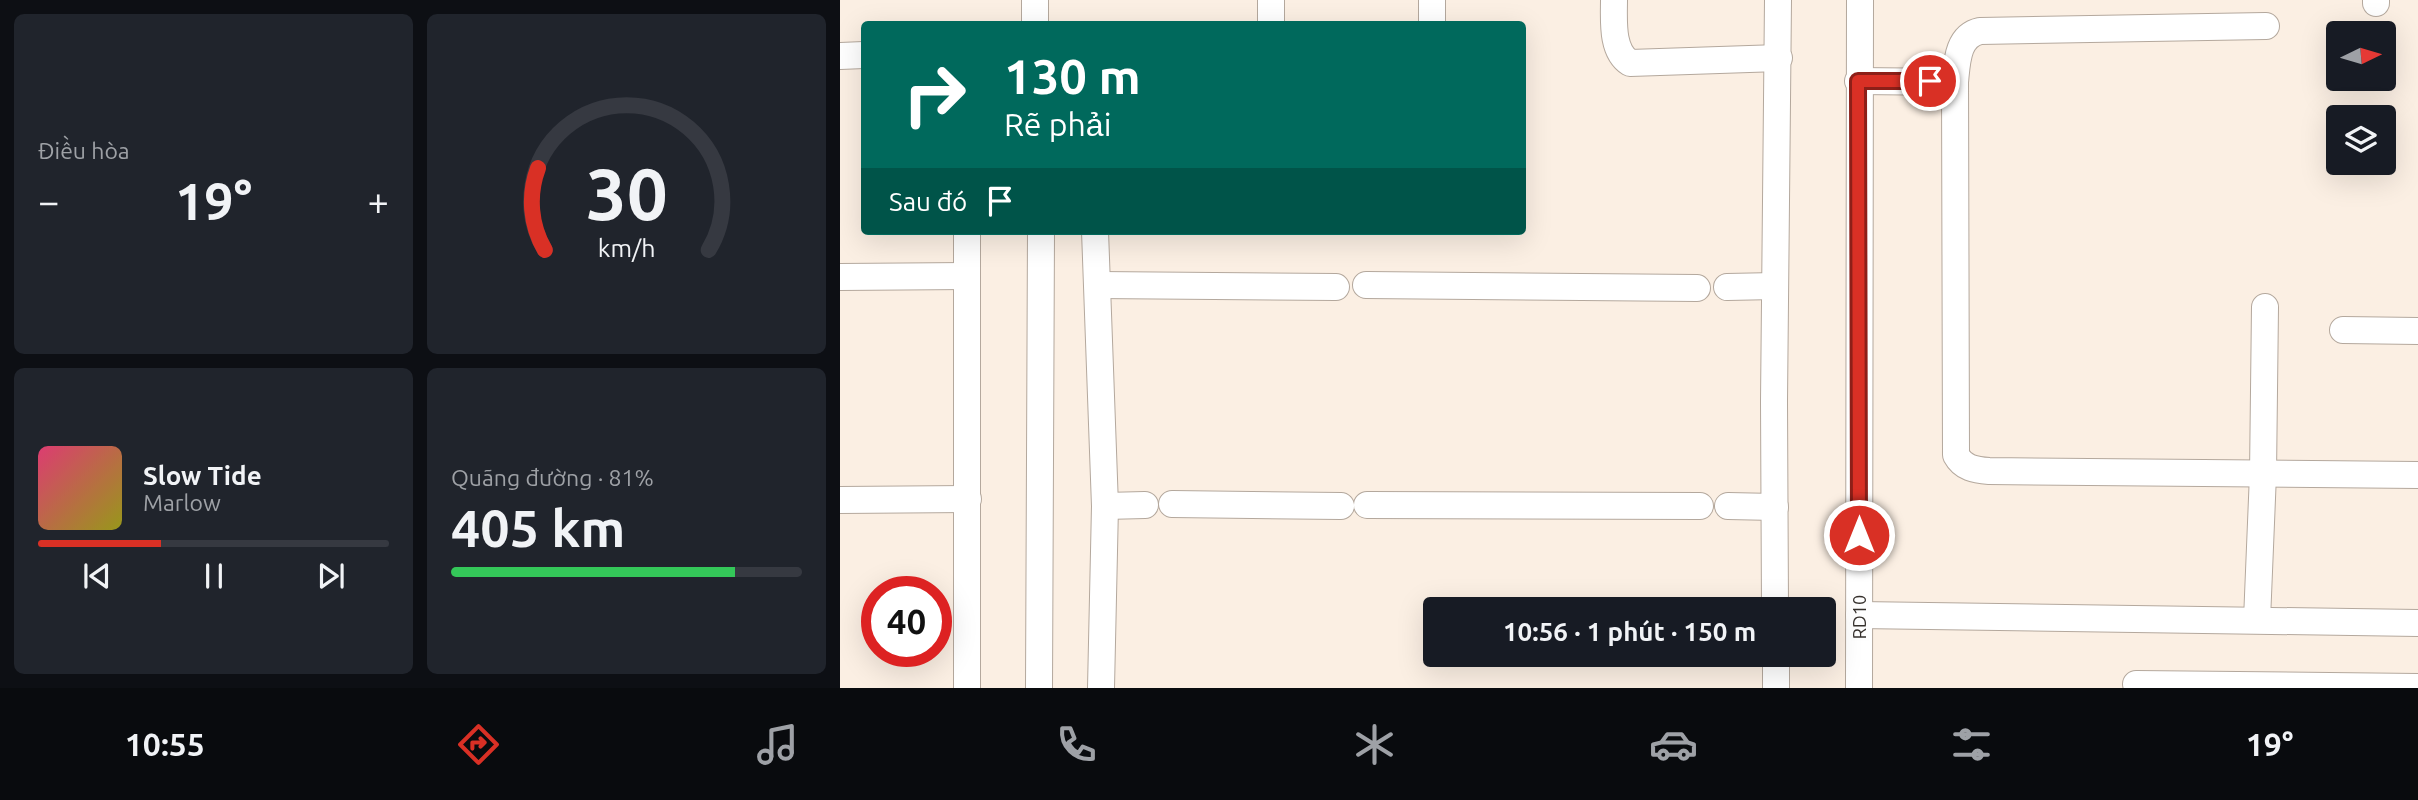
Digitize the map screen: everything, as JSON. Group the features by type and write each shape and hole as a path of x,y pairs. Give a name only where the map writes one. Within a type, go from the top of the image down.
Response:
{"street":[{"path":"1035,0 1035,21"},
{"path":"1270,21 1271,0"},
{"path":"1432,0 1432,21"},
{"path":"1614,0 1616,43 1621,56 1630,63 1779,58"},
{"path":"1775,597 1778,0"},
{"name":"RD10","path":"1859,688 1860,0"},
{"path":"2266,26 1980,31 1968,37 1958,54 1955,82 1956,455 1967,467 1989,471 2418,475"},
{"path":"840,56 861,55"},
{"path":"1858,81 1955,82"},
{"path":"967,235 967,688"},
{"path":"1039,688 1041,235"},
{"path":"1095,235 1105,506 1101,688"},
{"path":"840,277 967,276"},
{"path":"1098,285 1336,287"},
{"path":"1366,285 1697,288"},
{"path":"1727,287 1775,286"},
{"path":"2257,620 2263,474 2265,307"},
{"path":"2343,330 2418,331"},
{"path":"840,500 968,499"},
{"path":"1172,504 1700,506"},
{"path":"1105,506 1145,505"},
{"path":"1728,506 1775,507"},
{"path":"1859,615 2418,623"},
{"path":"1776,667 1776,688"},
{"path":"2136,684 2418,687"}],"route":[{"path":"1859,535 1858,81 1930,81"}]}
